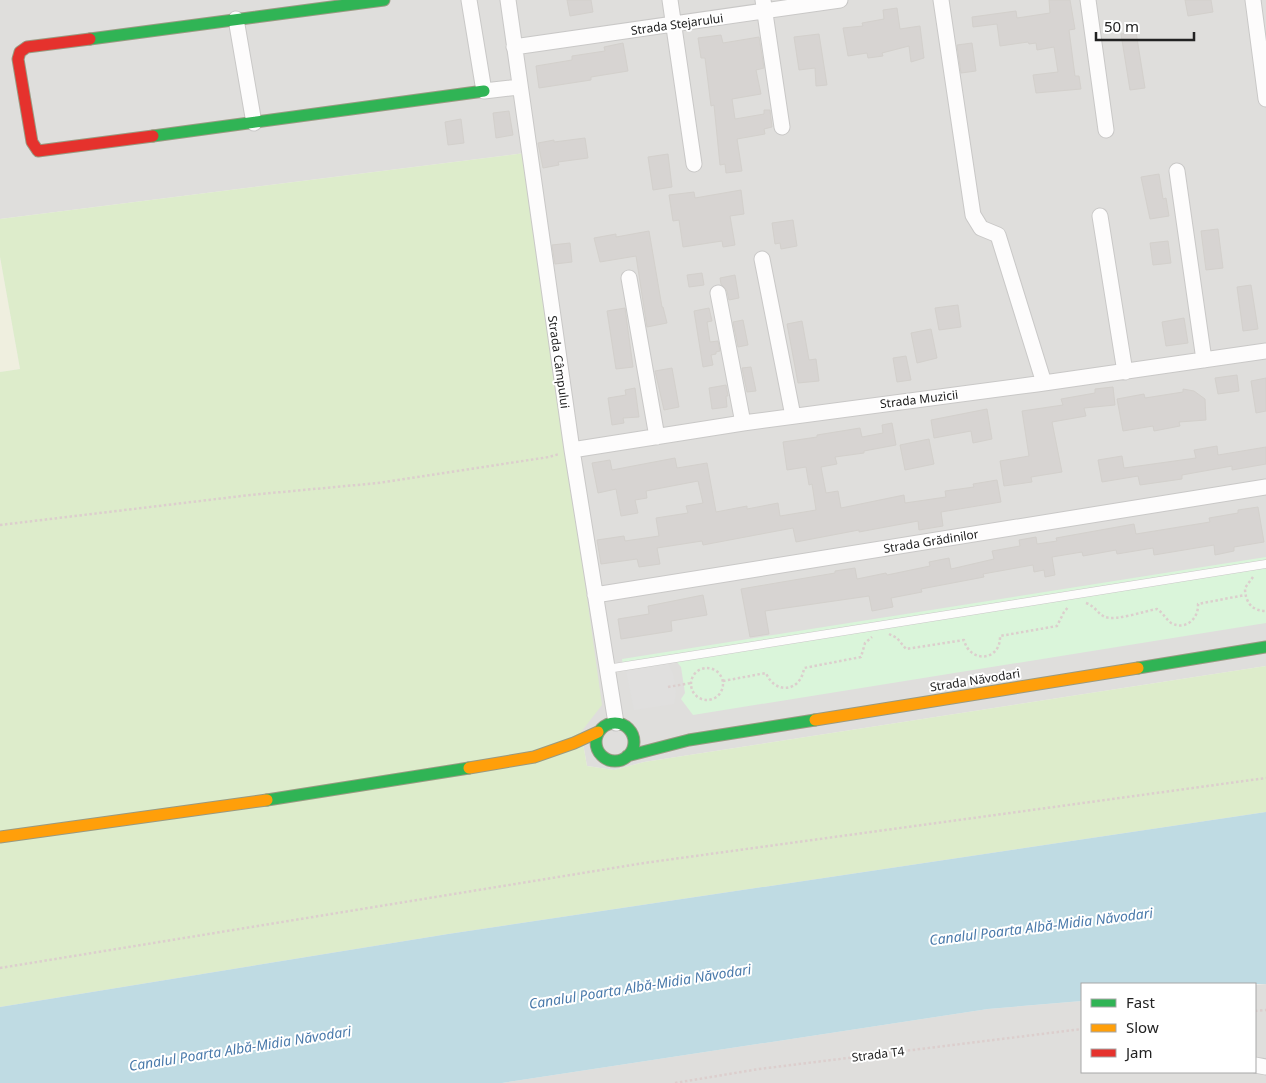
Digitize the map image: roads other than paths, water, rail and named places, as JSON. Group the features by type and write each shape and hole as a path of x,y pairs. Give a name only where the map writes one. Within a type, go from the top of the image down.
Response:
{"main road":[{"path":"384,0 27,47 20,52 18,60 28,130 32,142 38,151 484,92"},
{"name":"Strada Năvodari","path":"627,756 689,740 1266,647"},
{"path":"537,756 574,743 598,732 607,724 647,732"},
{"path":"586,757 616,761 627,756 634,740 622,726"},
{"path":"598,732 595,742 596,748 604,758"},
{"name":"Strada Năvodari","path":"662,735 689,740"},
{"path":"0,837 255,802 537,756 572,756"}],"street":[{"path":"469,0 484,92 519,87"},
{"name":"Strada Câmpului","path":"508,0 572,450 607,669 622,726"},
{"path":"670,0 694,164"},
{"name":"Strada Stejarului","path":"514,47 674,24 764,6 840,0"},
{"path":"941,0 973,215 981,228 998,234 1044,383"},
{"path":"1088,0 1106,130"},
{"path":"1253,0 1266,99"},
{"path":"764,6 782,128"},
{"path":"236,19 254,123"},
{"path":"1177,171 1204,360"},
{"path":"1100,216 1125,372"},
{"path":"762,259 793,416"},
{"path":"629,278 657,437"},
{"path":"718,293 743,423"},
{"name":"Strada Muzicii","path":"572,450 743,423 1125,372 1266,351"},
{"name":"Strada Grădinilor","path":"595,595 1266,487"}],"lane":[{"path":"607,669 1266,564"}],"water":[{"name":"Canalul Poarta Albă-Midia Năvodari","path":"1266,812 1266,984 1081,983 1081,1001 988,1009 502,1083 0,1083 0,1007 448,934"}]}
